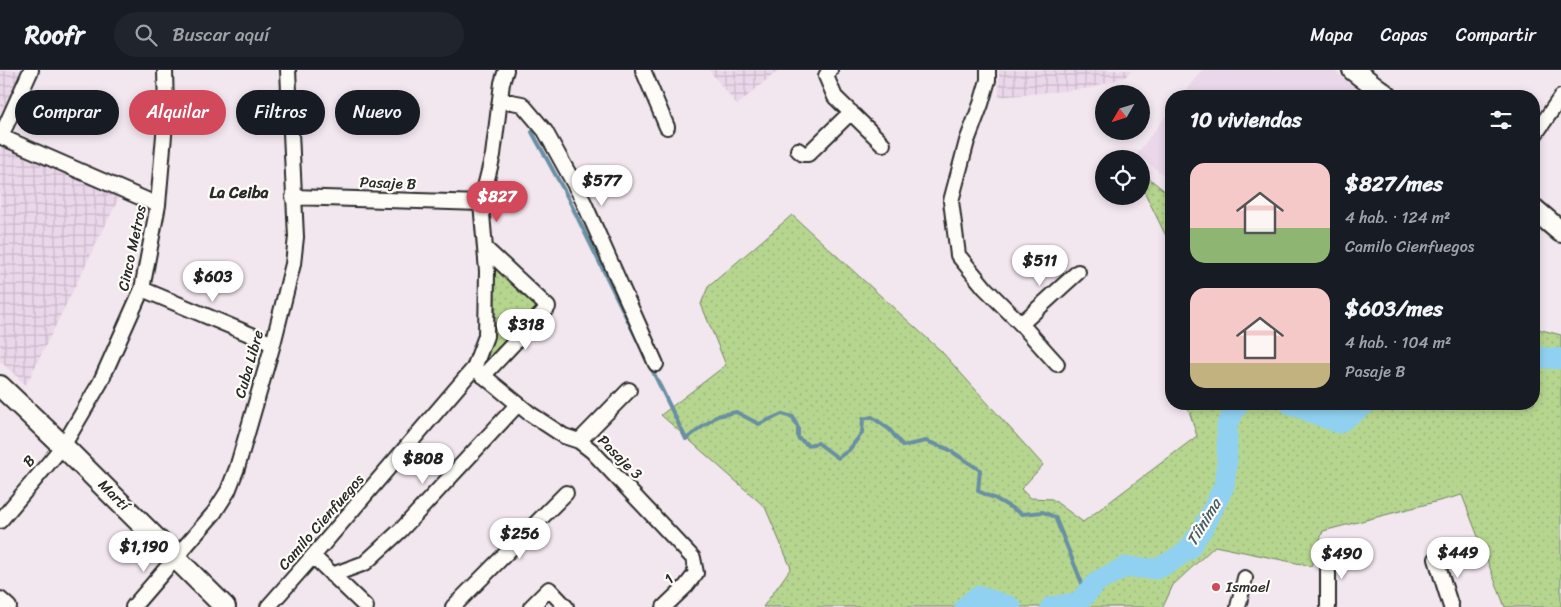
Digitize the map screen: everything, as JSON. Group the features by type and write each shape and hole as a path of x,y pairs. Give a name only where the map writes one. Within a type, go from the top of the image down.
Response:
{"street":[{"path":"31,70 2,134 4,138 158,205"},
{"name":"Cinco Metros","path":"63,446 100,383 142,289 158,205 166,112 165,70"},
{"name":"Cuba Libre","path":"133,607 214,513 228,491 237,468 273,344 293,264 296,237 288,70"},
{"path":"644,70 667,127"},
{"path":"830,70 826,76 835,97 884,144"},
{"path":"988,70 988,80 981,104 966,141 951,201 958,255 985,288 1057,364"},
{"path":"1358,72 1380,90"},
{"name":"Camilo Cienfuegos","path":"268,607 479,372 486,336 487,271 481,203 493,155 503,74"},
{"path":"1540,127 1561,97"},
{"path":"500,100 522,104 546,131 581,196 656,364"},
{"path":"798,150 803,154 808,154 851,112"},
{"name":"Pasaje B","path":"293,197 481,203"},
{"path":"1540,214 1561,232"},
{"path":"479,372 548,307 485,248"},
{"path":"1021,324 1078,272"},
{"path":"142,289 273,344"},
{"name":"Pasaje 3","path":"479,372 528,413 564,436 579,441 592,451 693,558 696,573"},
{"name":"Martí","path":"0,386 225,607"},
{"path":"579,441 629,390"},
{"path":"332,574 365,564 387,544 518,404"},
{"name":"B","path":"0,521 63,446"},
{"path":"453,607 566,493"},
{"path":"1328,552 1328,607"},
{"path":"313,556 366,607"},
{"path":"1436,559 1452,607"},
{"name":"1","path":"664,607 686,586 696,573"},
{"path":"1238,607 1245,578"},
{"path":"531,607 548,590 566,607"},
{"path":"0,599 9,607"}],"shaded area":[{"path":"0,70 22,70 0,116"},
{"path":"709,70 778,70 737,105"},
{"path":"999,70 1132,70 1125,77 1095,85 1091,88 999,97"},
{"path":"1202,70 1333,70 1358,90 1186,90"},
{"path":"1165,117 1165,176 1150,164 1150,150 1140,150 1148,140 1150,140 1150,137"},
{"path":"0,140 121,194 26,385 0,361"}],"green space":[{"path":"1150,179 1165,191 1165,234 1150,203"},
{"path":"792,215 941,351 1043,465 1021,489 1030,498 1052,499 1083,522 1197,436 1189,410 1540,410 1540,330 1561,335 1561,607 1505,607 1462,495 1323,531 1311,566 1215,546 1173,585 1163,607 763,607 791,568 765,507 661,415 726,365 701,304 708,287"},
{"path":"494,266 538,307 491,358 488,355 496,324"}],"waterway":[{"path":"532,132 566,194 686,439 717,416 736,412 759,424 782,414 793,417 798,428 798,438 808,445 818,443 838,458 849,450 862,433 863,419 872,417 889,429 903,446 926,441 948,449 980,470 978,491 1022,514 1043,512 1055,517 1086,593"},
{"name":"Tíinima","path":"1540,357 1561,359"},
{"name":"Tíinima","path":"1051,607 1079,602 1098,581 1126,567 1156,569 1188,550 1205,525 1224,486 1227,461 1227,425 1235,410"},
{"name":"Tíinima","path":"1305,410 1339,423 1357,410"},
{"name":"Tíinima","path":"965,607 978,596 1011,607"}],"place":[{"name":"Ismael","path":"1216,587"}],"district":[{"name":"La Ceiba","path":"239,192"}]}
